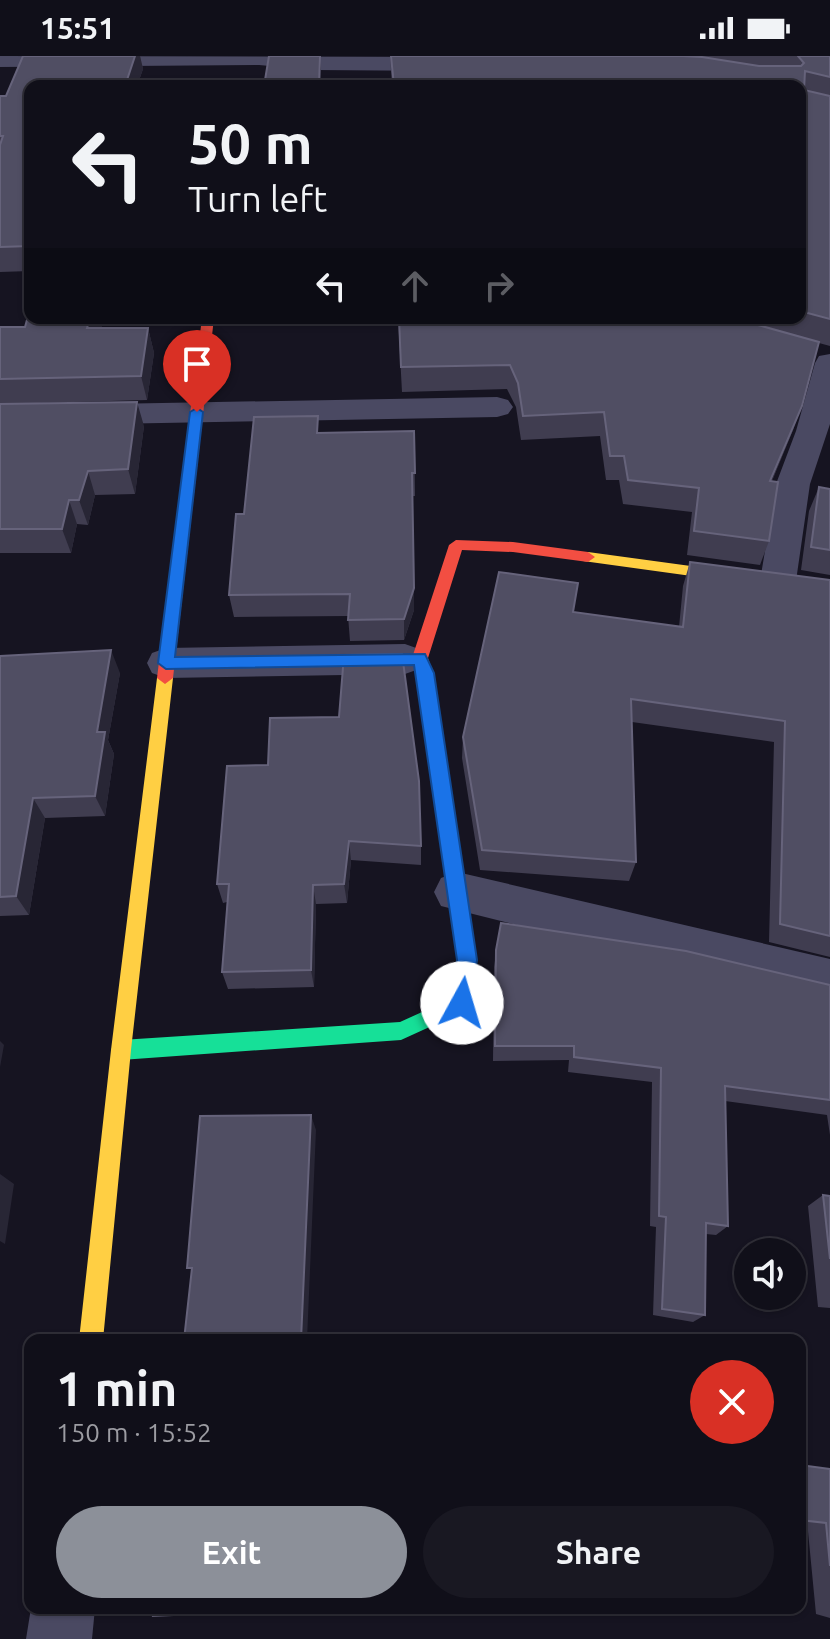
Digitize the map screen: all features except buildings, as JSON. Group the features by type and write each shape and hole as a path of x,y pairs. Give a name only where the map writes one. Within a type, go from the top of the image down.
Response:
{"street":[{"path":"0,60 75,58 258,66 469,69"},
{"path":"0,76 198,80"},
{"path":"92,1334 121,1050 207,324"},
{"path":"778,581 793,484 812,431 820,358"},
{"path":"0,416 497,407"},
{"path":"121,1050 401,1031 462,1003 467,960 425,673 420,658 456,545 513,547 830,590"},
{"path":"166,663 420,658"},
{"path":"457,892 830,981"},
{"path":"59,1639 62,1614"}],"traffic: fast":[{"path":"121,1050 401,1031 462,1003 467,960 445,807"}],"traffic: slow":[{"path":"588,557 830,590"},
{"path":"92,1334 165,678"}],"traffic: jam":[{"path":"165,678 207,324"},
{"path":"445,807 425,673 420,658 456,545 513,547 588,557"}],"route":[{"path":"197,412 166,663 420,658 425,673 467,960 462,1003"}]}
